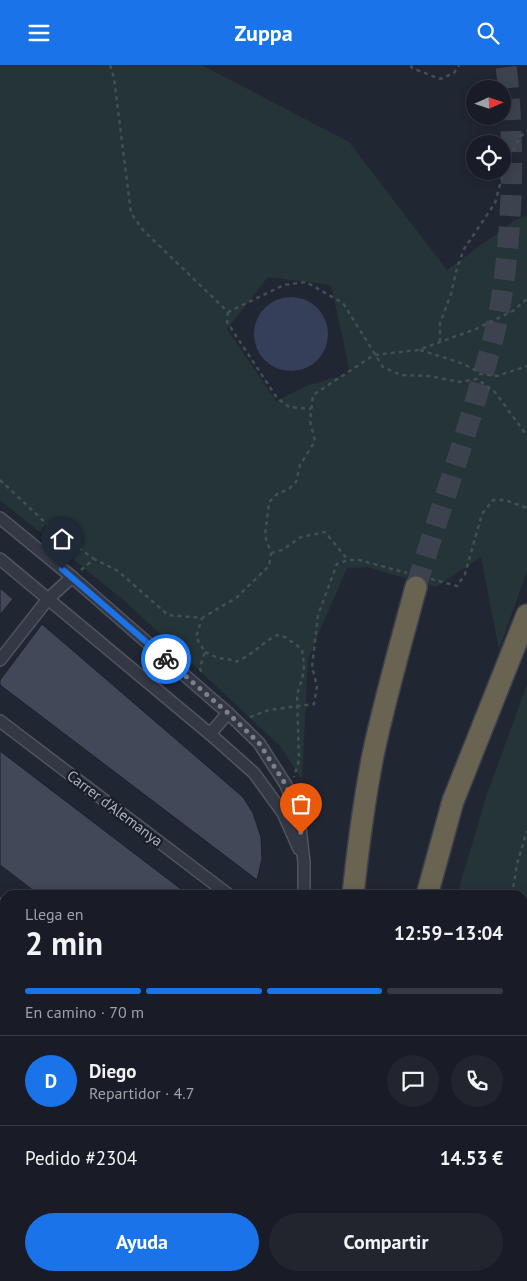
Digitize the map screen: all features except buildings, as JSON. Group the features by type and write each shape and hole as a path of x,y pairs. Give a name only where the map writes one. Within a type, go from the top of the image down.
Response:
{"highway":[{"path":"354,890 360,831 373,755 416,579"},
{"path":"428,890 453,801 527,615"}],"street":[{"path":"0,518 72,577 228,713 259,743 286,785 299,819 304,862 304,890"},
{"path":"0,559 254,773 283,813 304,862"},
{"path":"0,661 48,599 72,577"},
{"path":"210,734 228,713"},
{"name":"Carrer d'Alemanya","path":"0,721 222,890"}],"path":[{"path":"110,65 114,78 131,213 143,230 228,312 228,322 232,330 277,398 289,407 312,409"},
{"path":"410,65 440,79 454,73 459,65"},
{"path":"440,342 440,323 451,294 456,268 464,249 495,203 506,163 521,136 527,131"},
{"path":"228,312 284,285 306,282 343,303 383,367 401,375 429,376 460,382 477,379 495,392 524,433"},
{"path":"0,480 48,525 94,559 118,571 168,615 202,618 236,598 270,566 271,553 265,536 269,501 296,482 300,465 315,441 310,421 313,395 374,355 418,350 476,329 513,311 527,299"},
{"path":"418,350 458,362 480,374 497,376 527,366"},
{"path":"477,379 480,374"},
{"path":"238,723 269,710 314,704 318,686 312,667 318,615 337,564 348,560 359,560 416,579 457,586 465,574 482,514 493,500 505,500 527,508"},
{"path":"271,553 282,550 301,537 325,532 348,560"},
{"path":"72,577 94,559"},
{"path":"202,618 196,637 205,652 218,658 235,662 248,657 268,639 277,635 284,637 302,649 304,665 297,695 299,760 295,777 286,785"},
{"path":"203,691 200,667 205,652"},
{"path":"513,890 516,864 527,831"}],"shaded area":[{"path":"0,65 202,65 349,142 447,270 515,220 527,216 527,571 499,650 481,557 436,587 367,567 347,568 308,658 302,780 281,747 127,603 0,500","holes":["268,277 331,285 350,373 309,385 276,401 227,329"]},
{"path":"527,685 527,890 458,890 487,794"}],"water":[{"path":"284,297 298,297 312,303 322,313 328,327 326,348 312,365 298,371 284,371 270,365 260,355 254,341 254,327 260,313 270,303"}],"tunnel":[{"path":"416,587 471,417 496,329 500,307 508,247 511,186 511,125 506,65"}],"way so far":[{"path":"166,659 259,743 286,785 299,819 301,834"}],"route":[{"path":"62,569 166,659"}]}
